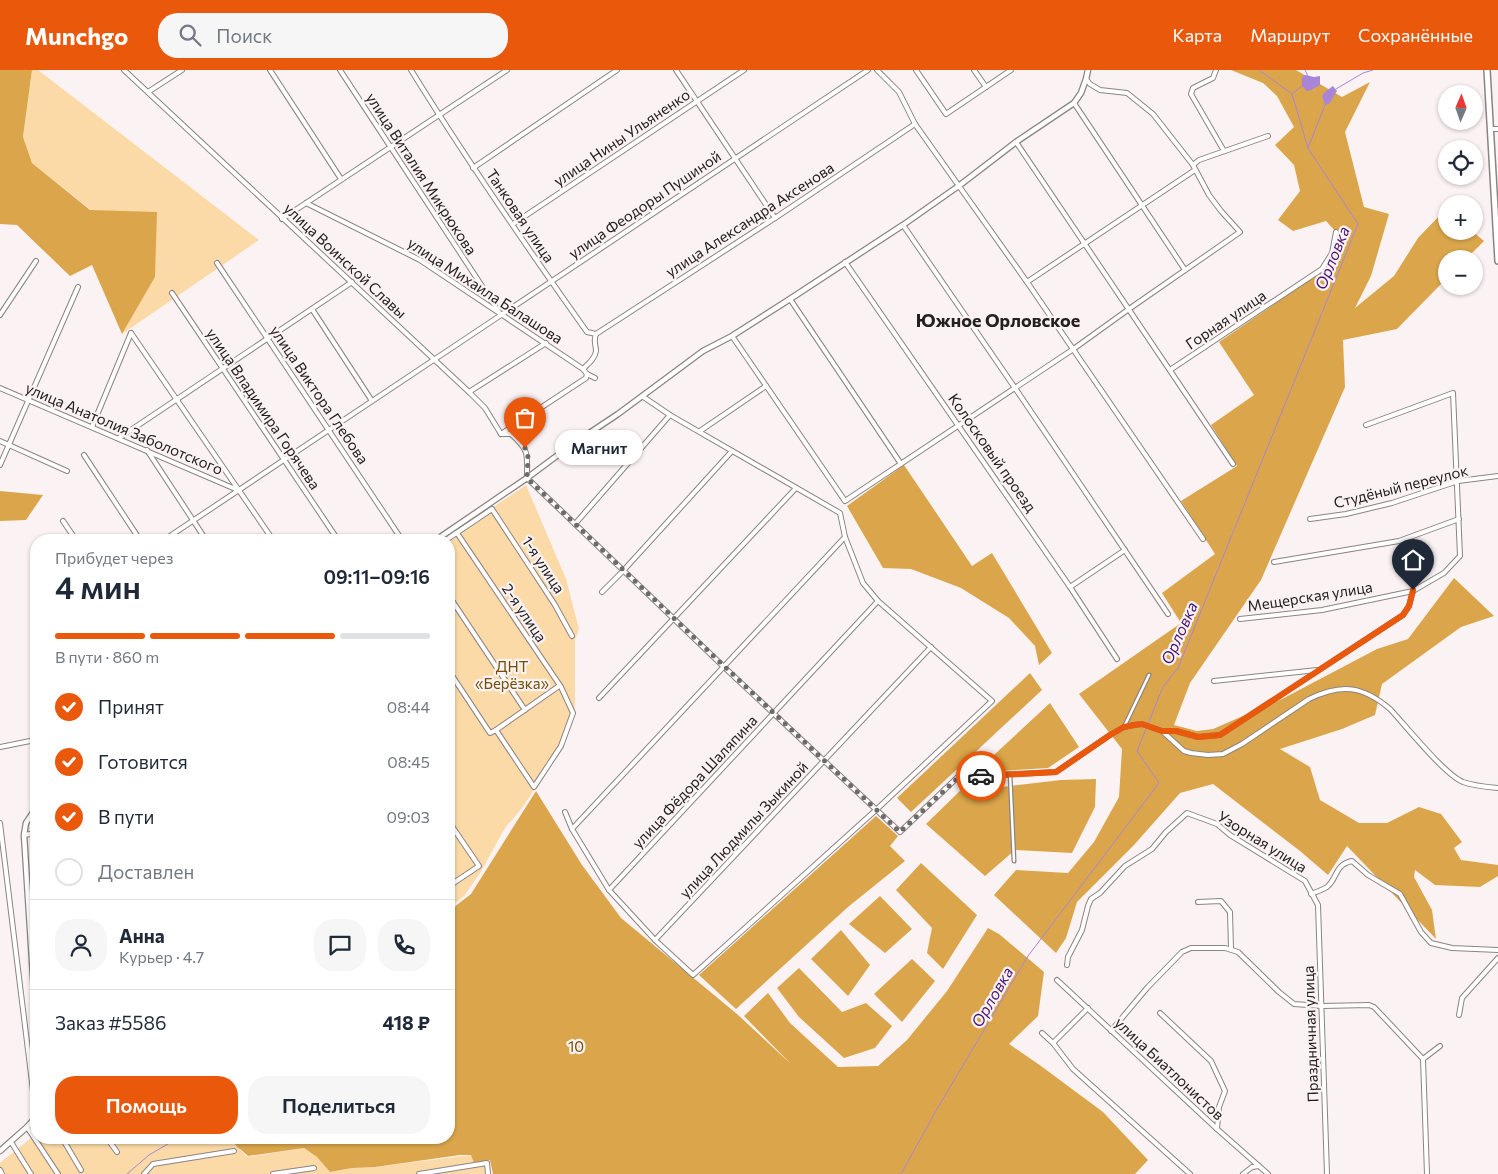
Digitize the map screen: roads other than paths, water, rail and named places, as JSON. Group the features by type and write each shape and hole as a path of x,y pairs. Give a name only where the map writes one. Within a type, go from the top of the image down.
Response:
{"main road":[{"path":"1488,70 1496,176 1498,261"}],"street":[{"name":"улица Воинской Славы","path":"124,70 282,219 435,359 485,408 501,434"},
{"path":"148,92 182,70"},
{"path":"270,70 341,179"},
{"name":"улица Виталия Микрюкова","path":"340,70 501,315"},
{"name":"Танковая улица","path":"411,70 473,168 551,281 587,332 596,334"},
{"path":"282,219 507,70"},
{"path":"473,168 617,70"},
{"path":"676,70 775,218"},
{"name":"улица Нины Ульяненко","path":"513,224 744,70"},
{"name":"улица Феодоры Пушиной","path":"173,534 868,70"},
{"path":"877,70 899,92 915,124 953,179 960,185 1203,539"},
{"path":"916,70 946,114 1011,70"},
{"path":"974,70 986,87"},
{"path":"445,534 527,478 703,351 732,336 902,225 960,185 1016,142 1074,103 1081,93 1088,70"},
{"path":"1216,70 1212,78 1193,88 1191,94 1224,151"},
{"path":"732,336 845,501 1072,350 1240,232 1209,195 1193,165 1153,114 1127,93 1100,90 1086,79"},
{"path":"1074,103 1185,270"},
{"name":"улица Александра Аксенова","path":"596,334 775,218 915,124"},
{"path":"1491,129 1498,129"},
{"path":"1193,165 1199,160 1268,136"},
{"path":"1016,142 1233,464"},
{"path":"1027,282 1195,170"},
{"name":"улица Михаила Балашова","path":"306,203 420,260 546,343 595,378"},
{"path":"902,225 1016,388 1168,614"},
{"name":"Горная улица","path":"1170,370 1322,269 1332,253 1336,232"},
{"path":"0,315 36,261"},
{"name":"Колосковый проезд","path":"845,262 1070,587 1117,659"},
{"name":"улица Виктора Глебова","path":"217,264 398,534"},
{"path":"119,438 352,282"},
{"path":"0,465 78,287"},
{"name":"улица Владимира Горячева","path":"172,293 334,534"},
{"path":"790,299 901,464"},
{"path":"312,309 372,401"},
{"name":"улица Анатолия Заболотского","path":"92,427 131,333 269,534"},
{"path":"583,369 594,358 596,352 594,339 596,334"},
{"path":"469,392 546,343"},
{"path":"501,434 586,378 587,374"},
{"path":"700,431 766,386"},
{"name":"улица Анатолия Заболотского","path":"0,388 240,491"},
{"path":"1274,562 1399,541 1458,518 1453,393 1366,425"},
{"path":"565,812 572,829 609,890 655,940 693,975 877,809 992,701 878,601 863,583 845,537 840,513 670,415 642,396"},
{"path":"575,524 670,415"},
{"path":"501,434 511,434 525,448 528,457 527,478 900,832 962,774 978,776 1056,772 1124,727 1142,724 1162,731 1184,750 1191,753 1223,754 1242,744 1315,696 1329,691 1352,689 1374,696 1386,705 1444,768 1458,779 1478,786 1498,788"},
{"path":"0,441 67,471"},
{"path":"147,450 202,534"},
{"path":"602,592 624,571 732,451"},
{"path":"84,455 136,534"},
{"name":"Студёный переулок","path":"1310,519 1346,514 1392,504 1457,482 1498,476"},
{"path":"599,698 796,488"},
{"name":"1-я улица","path":"457,533 492,509 555,604 572,636"},
{"name":"Мещерская улица","path":"1240,619 1322,610 1413,590 1444,573 1460,556 1458,518"},
{"path":"63,521 72,534"},
{"name":"2-я улица","path":"457,533 559,686 573,713 561,746 534,787 496,730"},
{"path":"572,829 845,537"},
{"path":"1070,587 1125,550"},
{"path":"1162,731 1176,731 1198,737 1220,735 1403,615 1409,606 1413,590"},
{"name":"улица Фёдора Шаляпина","path":"609,890 878,601"},
{"path":"455,605 525,710"},
{"name":"улица Людмилы Зыкиной","path":"655,940 931,647"},
{"path":"1214,681 1320,670"},
{"path":"1124,727 1149,675"},
{"path":"455,680 490,733 559,686"},
{"path":"0,747 30,741"},
{"path":"1010,774 1014,860"},
{"name":"Узорная улица","path":"1066,965 1068,957 1082,930 1088,906 1092,899 1125,866 1152,848 1187,812 1217,824 1230,836 1304,881 1312,894 1328,886 1339,867 1345,863 1352,862 1400,894 1421,932 1431,943 1452,948 1498,950"},
{"path":"30,817 26,823 24,835 30,929"},
{"path":"0,823 30,1067"},
{"path":"455,831 479,866 455,882"},
{"path":"24,835 30,834"},
{"name":"Праздничная улица","path":"1312,894 1318,905 1327,1174"},
{"path":"1198,902 1221,902 1230,912 1231,949"},
{"path":"1111,1031 1147,988 1186,949 1231,949 1238,952 1294,1004 1322,1006 1369,1005 1374,1007 1423,1059 1427,1174"},
{"path":"1459,1016 1462,998 1498,958"},
{"name":"улица Биатлонистов","path":"1057,980 1268,1174"},
{"path":"1053,1043 1088,1008"},
{"path":"1160,1012 1214,1064 1225,1091 1219,1106 1217,1129"},
{"path":"1042,1033 1053,1043 1074,1069 1190,1174"},
{"path":"1423,1059 1440,1046"},
{"path":"0,1151 30,1124"},
{"path":"11,1142 31,1174"},
{"path":"39,1144 58,1174"},
{"path":"66,1144 81,1170"},
{"path":"111,1144 117,1152"},
{"path":"144,1174 153,1164 234,1151"},
{"path":"420,1174 487,1163 488,1174"},
{"path":"1243,1174 1252,1167 1259,1166"},
{"path":"273,1174 314,1168"},
{"path":"0,1170 2,1174"}],"waterway":[{"name":"Орловка","path":"901,1174 937,1109 1028,956 1159,783 1137,751 1163,687 1178,668 1358,224 1308,148 1292,94 1259,70"},
{"path":"1305,70 1308,76"},
{"path":"1336,89 1363,73 1373,70"},
{"path":"1292,94 1302,86"},
{"path":"1308,148 1325,105"},
{"path":"127,1174 149,1155 168,1144"}],"place":[{"name":"Магнит","path":"525,448"}],"district":[{"name":"Южное Орловское","path":"998,321"}],"park label":[{"name":"ДНТ «Берёзка»","path":"512,676"},
{"name":"10","path":"576,1047"}]}
